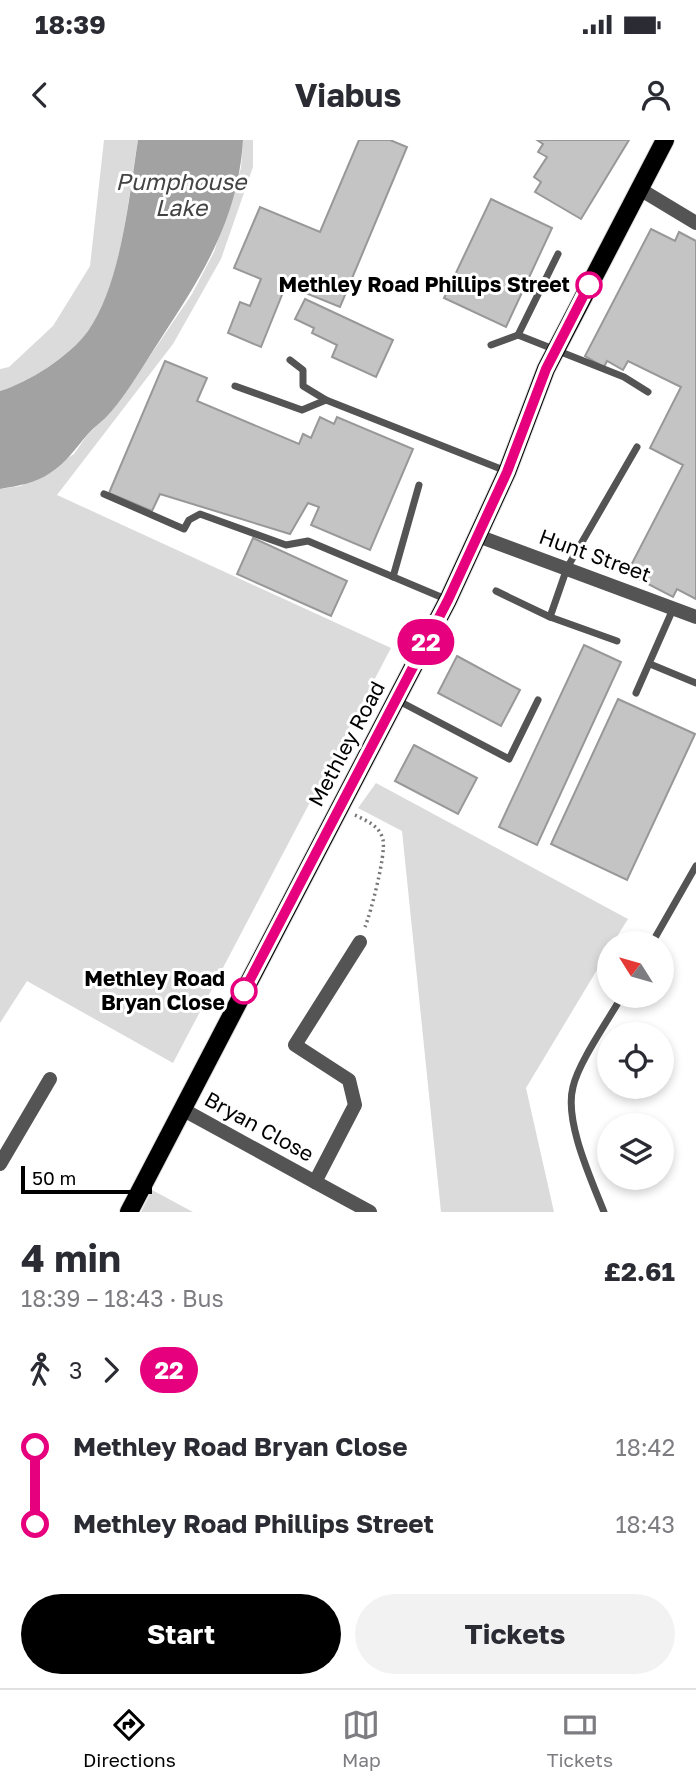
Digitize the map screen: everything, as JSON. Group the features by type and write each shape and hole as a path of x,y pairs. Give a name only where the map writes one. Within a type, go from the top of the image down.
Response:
{"main road":[{"name":"Methley Road","path":"128,1212 448,600 507,472 556,350 665,140"}],"street":[{"path":"638,188 696,223"},
{"name":"Hunt Street","path":"478,536 696,617"},
{"name":"Bryan Close","path":"316,1182 355,1105 349,1080 295,1045 360,943"},
{"path":"0,1164 50,1079"},
{"name":"Bryan Close","path":"182,1109 370,1212"}],"lane":[{"path":"518,335 558,254"},
{"path":"491,345 518,335 625,377 648,392"},
{"path":"290,360 303,370 303,386 326,400 507,472"},
{"path":"235,386 302,410 326,400"},
{"path":"550,617 567,568 637,447"},
{"path":"393,577 419,485"},
{"path":"104,494 184,529 189,520 200,514 286,545 308,541 448,600"},
{"path":"496,591 550,617 617,640"},
{"path":"636,693 673,608"},
{"path":"650,664 696,683"},
{"path":"396,700 509,759 538,700"},
{"path":"659,931 696,866"},
{"path":"604,1212 581,1152 570,1104 573,1084 615,1008"}],"path":[{"path":"340,807 374,825 383,841 374,906 360,943"}],"shaded area":[{"path":"104,140 138,140 122,239 100,312 80,341 59,359 36,375 0,391 0,369 9,367 53,326 90,266"},
{"path":"243,140 253,140 253,167 221,259 173,344 57,495 391,648 173,1063 27,981 0,1023 0,489 21,486 74,454 87,435 110,413 135,378 192,294 214,252 241,168"},
{"path":"376,783 628,919 620,931 597,931 597,970 526,1088 554,1212 441,1212 402,831 358,808"},
{"path":"152,1190 193,1212 141,1212"}],"water":[{"name":"Pumphouse Lake","path":"138,140 243,140 234,197 225,222 189,295 110,413 56,469 33,482 0,489 0,391 36,375 59,359 80,341 99,312 122,239"}],"building":[{"path":"359,140 390,140 407,147 340,307 286,285 261,347 228,333 240,302 250,306 261,279 234,268 260,207 320,232"},
{"path":"537,140 629,140 581,219 535,192 541,182 534,177 547,157 538,152 543,144"},
{"path":"491,199 552,228 506,327 444,298"},
{"path":"651,229 675,241 679,232 696,241 696,599 677,589 673,597 627,573 683,465 650,448 681,387 628,361 623,370 607,361 604,367 585,356"},
{"path":"305,299 393,340 376,377 332,357 337,345 312,333 314,328 295,319"},
{"path":"165,361 207,378 197,401 299,444 303,434 311,438 320,417 334,424 337,417 413,449 370,550 311,525 319,507 308,503 290,534 160,494 152,511 109,493"},
{"path":"253,538 347,581 331,616 237,574"},
{"path":"584,645 621,662 537,845 499,827"},
{"path":"457,656 520,690 501,726 438,693"},
{"path":"618,699 695,734 627,880 551,844"},
{"path":"414,745 477,778 458,814 395,781"}],"bus line":[{"name":"22","path":"244,991 448,600 507,472 546,369 589,285"}],"place":[{"name":"Methley Road Phillips Street","path":"589,285"},
{"name":"Methley Road Bryan Close","path":"244,991"}]}
